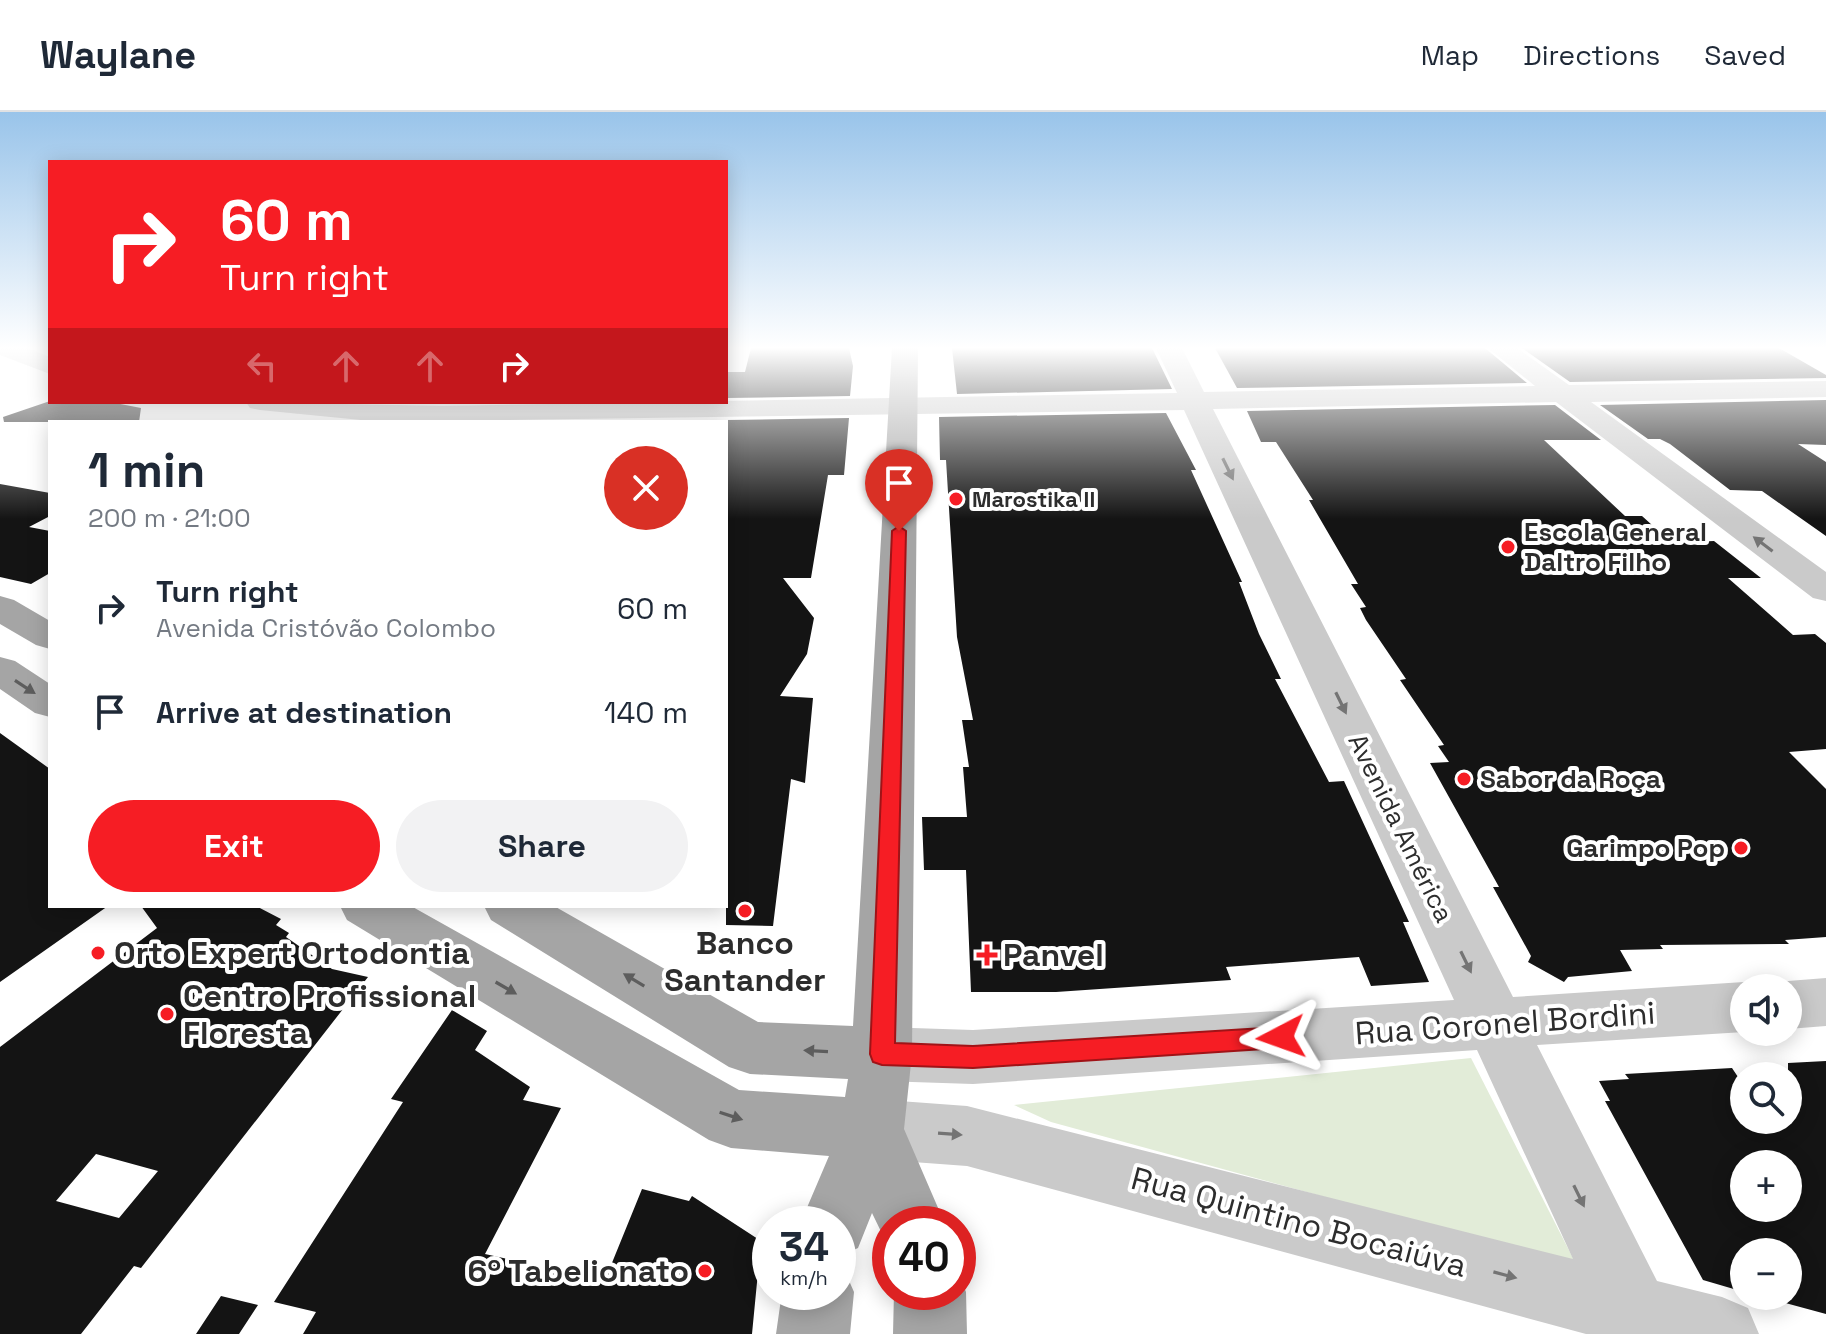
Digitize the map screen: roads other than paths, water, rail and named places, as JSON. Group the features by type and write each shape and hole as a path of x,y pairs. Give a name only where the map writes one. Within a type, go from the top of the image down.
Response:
{"main road":[{"path":"841,1206 872,1129 882,1054 903,405"},
{"path":"0,608 48,636"},
{"path":"0,670 48,702"},
{"path":"369,908 731,1119 872,1129"},
{"path":"513,908 750,1048 882,1054"},
{"path":"872,1129 904,1206"},
{"path":"813,1334 816,1310"},
{"path":"930,1310 930,1334"}],"street":[{"path":"292,405 398,415 901,405"},
{"name":"Avenida América","path":"1196,405 1633,1309"},
{"path":"1578,405 1826,590"},
{"path":"1802,1004 1826,1002"},
{"name":"Rua Coronel Bordini","path":"882,1054 973,1057 1730,1008"},
{"name":"Rua Quintino Bocaiúva","path":"872,1129 967,1136 1722,1334"}],"place":[{"name":"Marostika II","path":"956,499"},
{"name":"Escola General Daltro Filho","path":"1508,547"},
{"name":"Sabor da Roça","path":"1464,779"},
{"name":"Garimpo Pop","path":"1741,848"},
{"name":"Banco Santander","path":"745,911"},
{"name":"Orto Expert Ortodontia","path":"98,953"},
{"name":"Panvel","path":"987,955"},
{"name":"Centro Profissional Floresta","path":"167,1014"},
{"name":"6º Tabelionato","path":"705,1271"}]}
